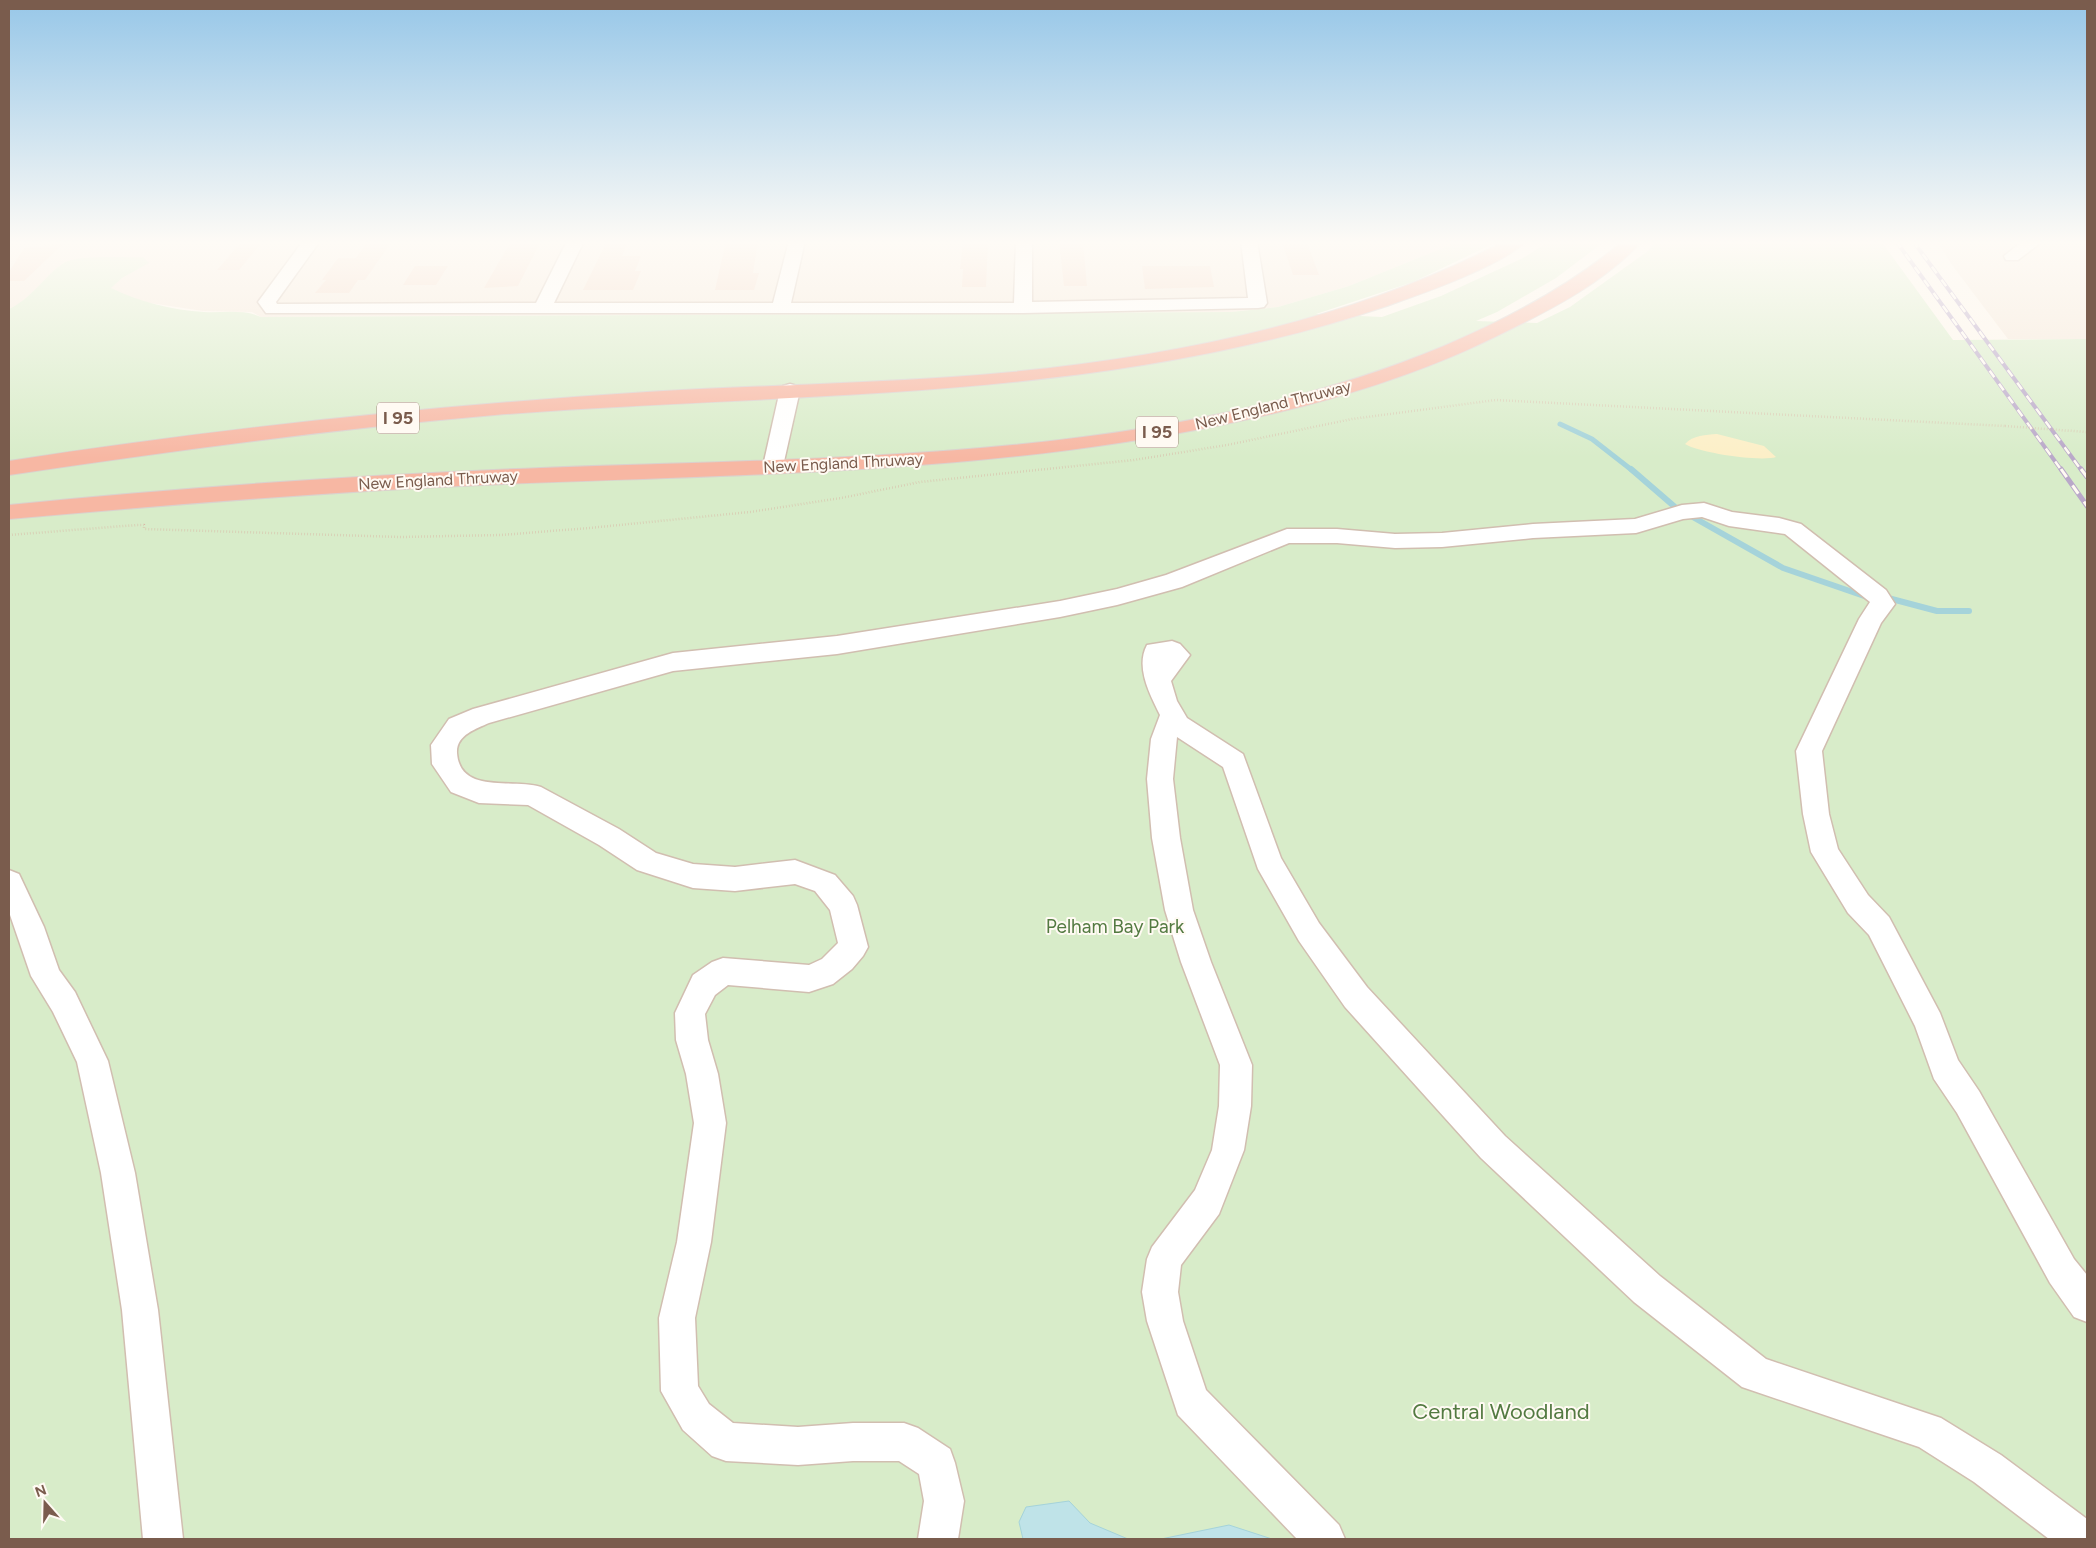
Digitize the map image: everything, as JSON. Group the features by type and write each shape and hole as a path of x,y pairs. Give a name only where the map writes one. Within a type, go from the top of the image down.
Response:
{"highway":[{"name":"I 95","path":"9,468 232,437 398,418 587,402 790,390 957,383 1048,373 1126,362 1256,338 1318,323 1348,313"},
{"name":"New England Thruway","path":"9,512 209,494 365,483 953,458 1053,448 1179,429 1291,404 1393,373 1478,338 1525,313"}],"street":[{"path":"773,466 790,390"},
{"path":"938,1539 944,1501 936,1463 904,1442 853,1442 798,1446 726,1442 696,1417 680,1391 677,1318 694,1242 710,1123 702,1074 692,1040 690,1014 704,985 724,971 776,976 817,977 837,965 853,947 843,905 825,883 795,872 736,879 693,876 656,865 647,862 609,837 532,795 479,792 460,785 445,764 444,745 458,726 482,716 673,662 838,645 1060,609 1117,597 1183,578 1287,536 1337,536 1396,541 1442,540 1533,531 1636,526 1682,512 1704,510 1728,518 1779,525 1793,529 1878,596 1883,604 1871,619 1809,751 1816,814 1825,852 1858,904 1879,926 1929,1023 1945,1068 1968,1102 2062,1271 2087,1304"},
{"path":"1157,677 1178,725 1234,762 1268,861 1309,932 1356,997 1493,1147 1562,1212 1648,1289 1755,1374 1928,1431 1951,1444 2081,1539"},
{"path":"1173,715 1164,739 1160,780 1166,838 1177,901 1196,962 1236,1065 1235,1106 1228,1150 1207,1202 1164,1259 1160,1292 1165,1321 1191,1402 1325,1539"},
{"path":"9,882 30,927 46,976 64,1002 92,1061 118,1173 140,1310 163,1539"}],"path":[{"path":"9,535 137,525 144,525 144,529 401,537 501,535 588,528 750,512 841,498 920,482 1134,460 1227,445 1352,419 1496,400 2005,426 2087,432"}],"shaded area":[{"path":"254,313 990,313 261,317"},
{"path":"1989,313 2087,313 2087,339 2008,339"}],"green space":[{"name":"Pelham Bay Park","path":"9,313 249,313 261,317 1318,313 1316,314 1382,317 1393,313 1494,313 1476,321 1537,323 1557,313 1934,313 1953,340 2087,339 2087,1539 9,1539"}],"sand":[{"path":"1717,434 1764,446 1776,457 1730,456 1703,451 1685,444 1696,437"}],"water":[{"path":"1069,1501 1090,1523 1128,1539 1023,1539 1019,1522 1026,1507"},
{"path":"1229,1525 1272,1539 1161,1539"}],"waterway":[{"path":"1560,424 1592,439 1633,471"},
{"path":"1631,469 1675,507"},
{"path":"1691,516 1783,568 1870,598"},
{"path":"1888,598 1937,611 1969,611"}],"railway":[{"path":"1948,313 2062,471"},
{"path":"1966,313 2082,471"},
{"path":"2061,469 2087,506"},
{"path":"2081,469 2087,477"}],"park label":[{"name":"Central Woodland","path":"1501,1411"}]}
